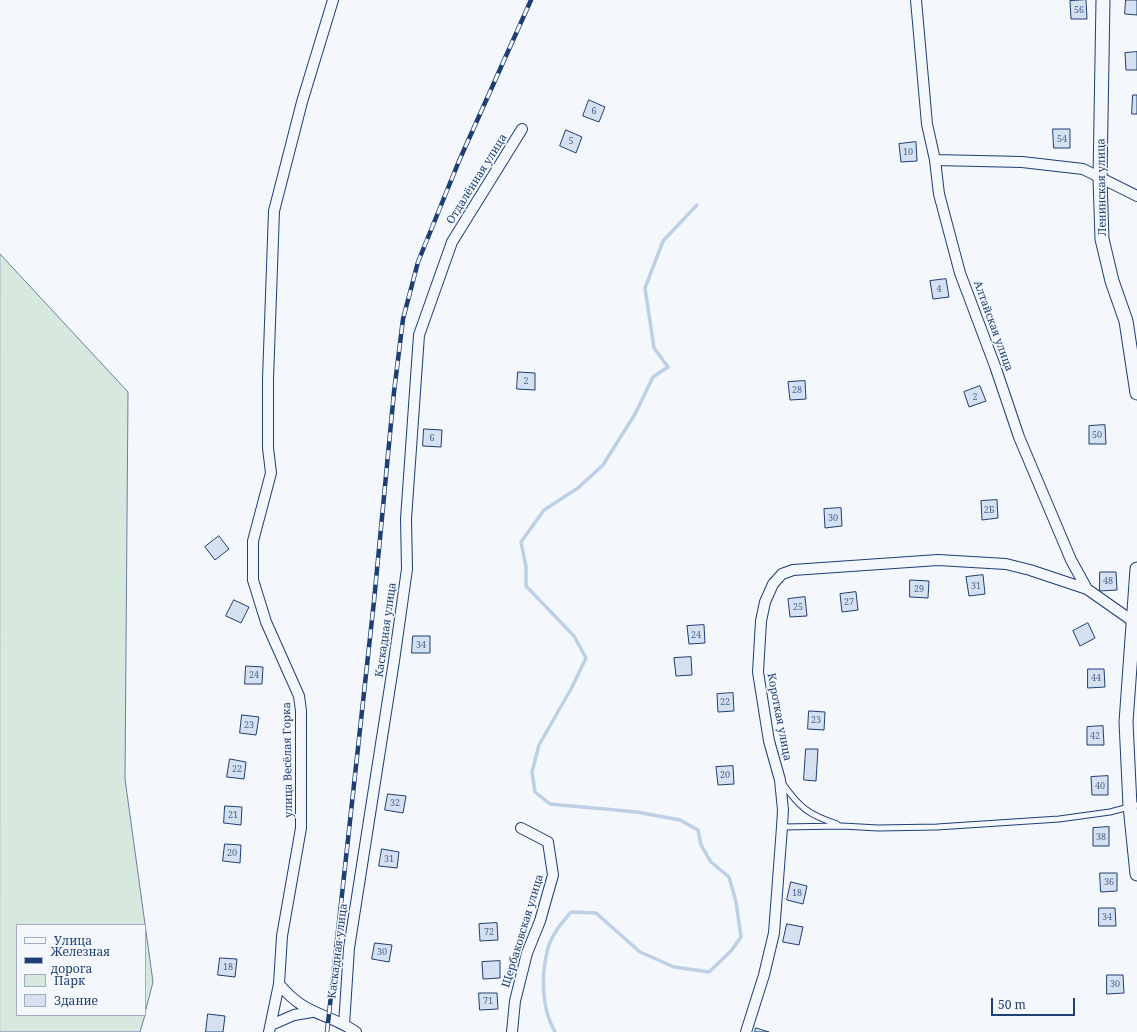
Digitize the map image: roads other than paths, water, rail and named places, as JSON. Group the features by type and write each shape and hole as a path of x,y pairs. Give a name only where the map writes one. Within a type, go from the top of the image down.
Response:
{"street":[{"name":"улица Весёлая Горка","path":"270,1029 279,984 282,936 301,828 301,711 299,696 266,622 253,580 253,541 261,505 271,474 268,448 268,379 274,211 302,102 333,0"},
{"name":"Алтайская улица","path":"916,0 927,124 935,160 939,194 960,272 995,366 1018,436 1071,560 1087,589 1134,622"},
{"name":"Ленинская улица","path":"1103,0 1100,178 1102,239 1112,281 1126,321 1137,393"},
{"name":"Отдалённая улица","path":"452,242 522,129"},
{"path":"935,160 1022,162 1083,169 1137,196"},
{"name":"Каскадная улица","path":"344,1025 349,948 407,569 406,519 419,335 452,242"},
{"name":"Короткая улица","path":"746,1032 764,975 774,932 782,827 783,810 780,780 769,741 758,672 761,621 765,602 773,584 782,574 799,570 938,560 1006,564 1030,570 1087,589"},
{"path":"1137,569 1126,722 1134,806 1137,874"},
{"name":"Щербаковская улица","path":"512,1032 515,1001 528,953 540,921 553,875 548,842 521,828"},
{"path":"279,984 289,996 312,1012 344,1025 356,1032"},
{"path":"270,1029 294,1015 312,1012"}],"lane":[{"path":"780,780 797,804 818,818 842,826"},
{"path":"782,827 937,827 1059,819 1110,812 1134,806"}],"waterway":[{"path":"555,1032 550,1023 545,1002 543,980 544,969 548,948 552,938 571,912 596,913 640,952 674,967 709,972 731,951 741,937 736,902 729,877 711,862 701,845 698,830 680,820 637,812 550,804 535,792 532,772 539,745 571,689 586,658 574,636 526,586 526,567 521,542 544,510 578,488 603,465 635,414 653,377 668,367 654,348 645,288 663,241 697,205"}],"railway":[{"path":"327,1032 374,601 394,392 403,319 418,262 459,161 531,0"}]}
